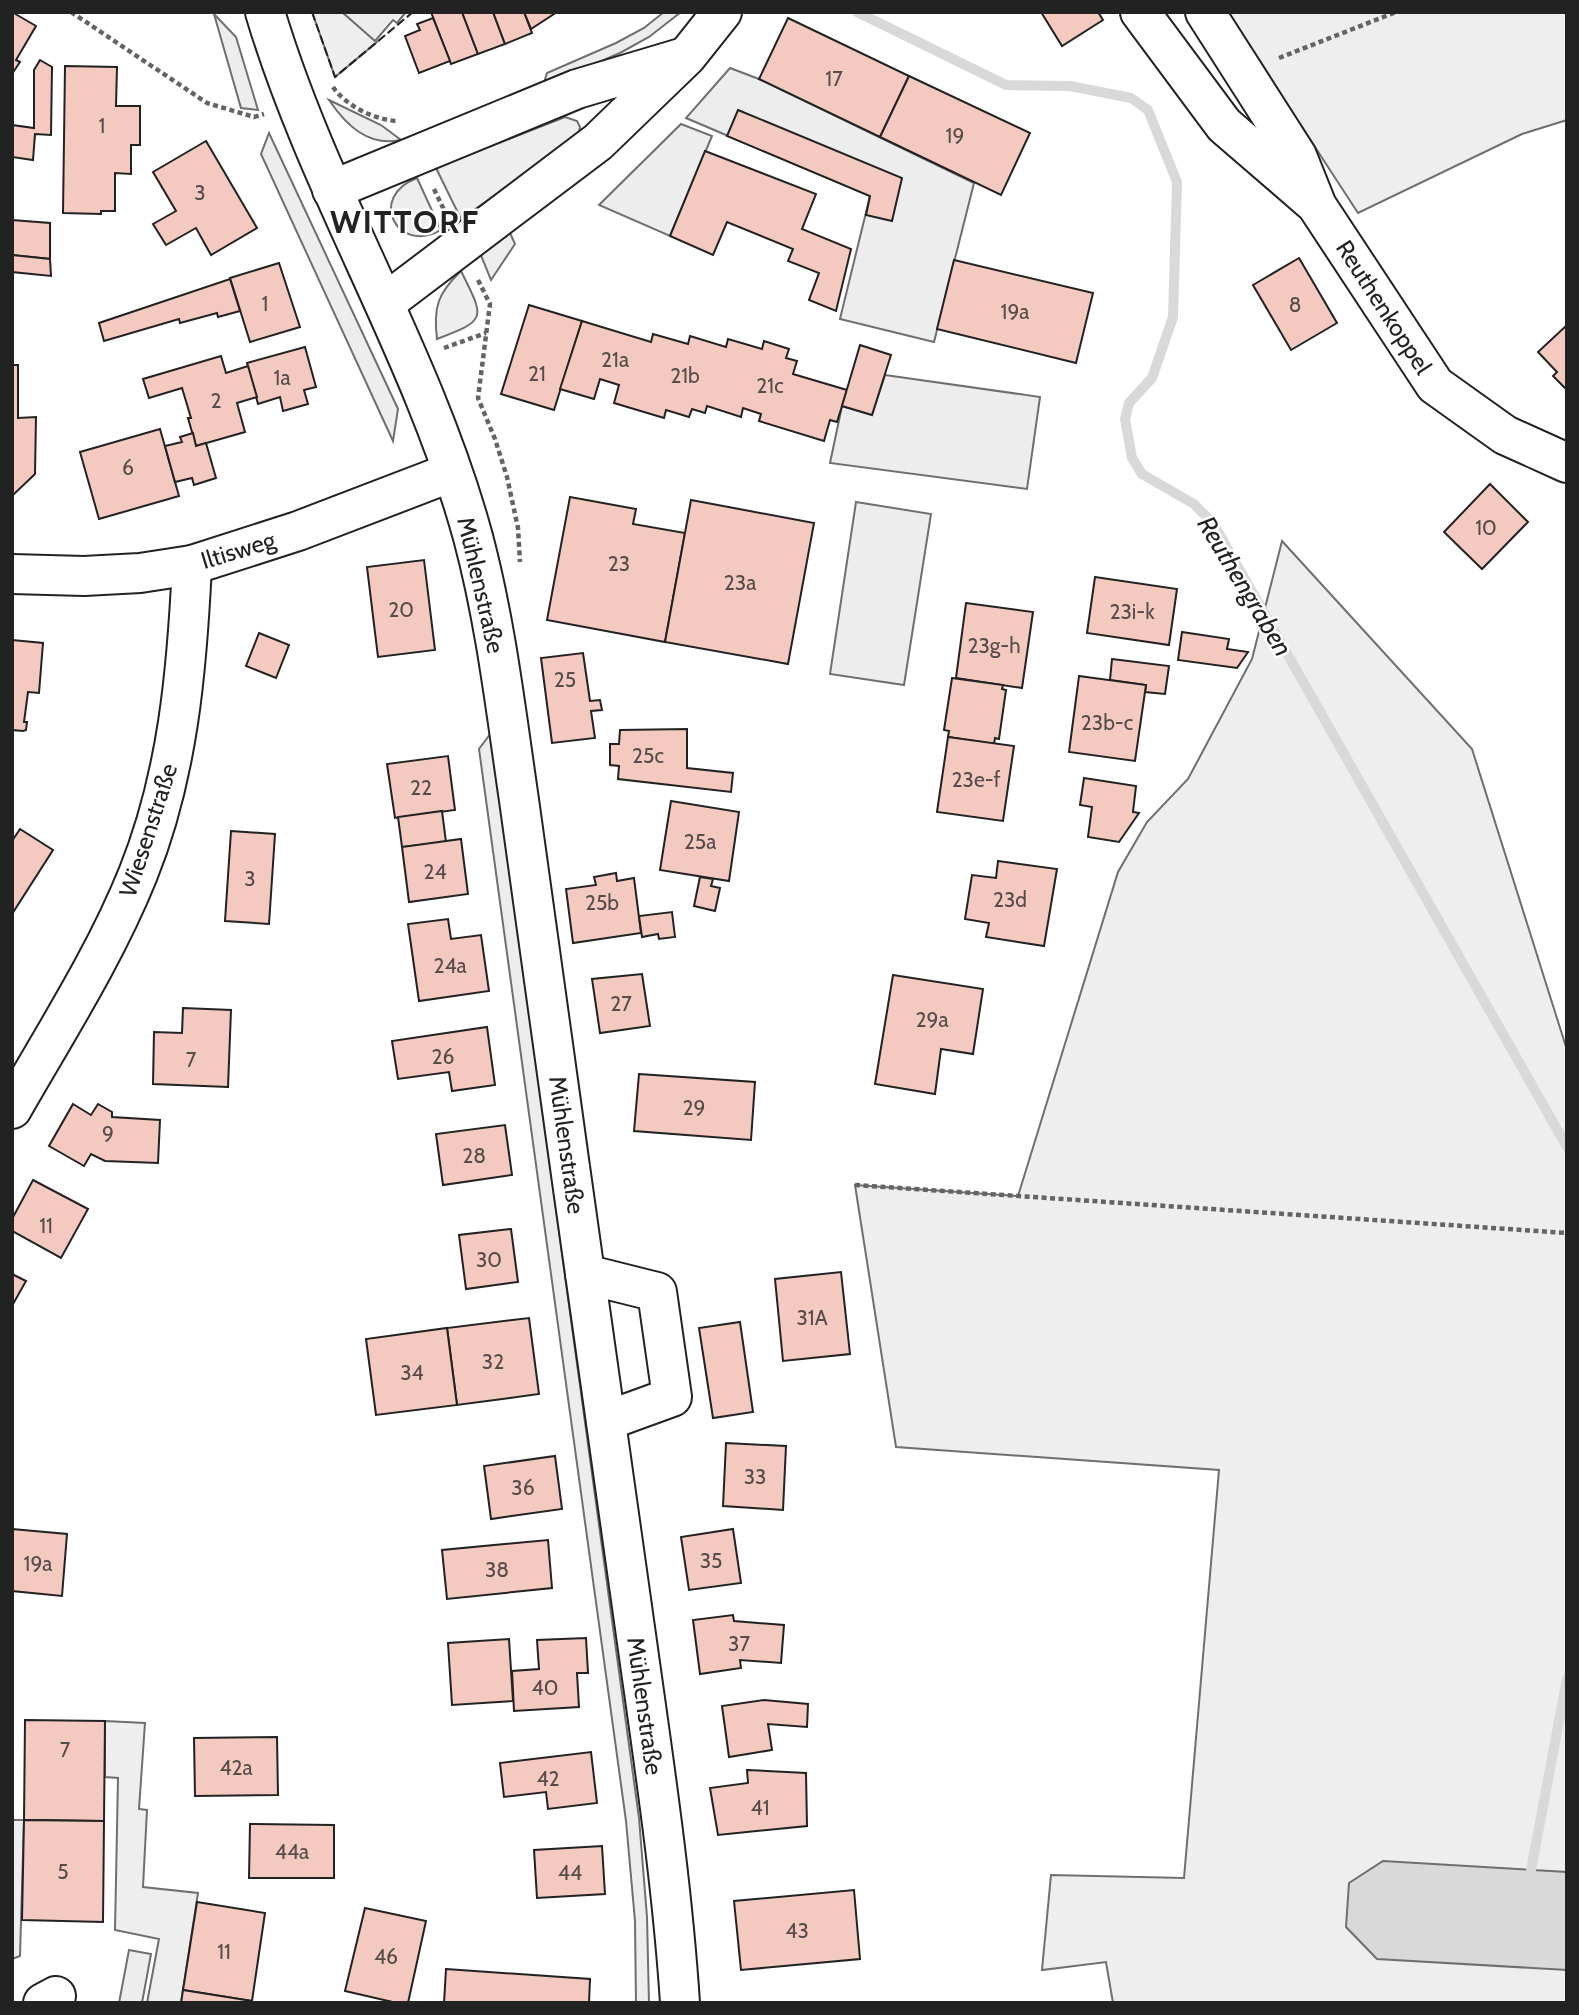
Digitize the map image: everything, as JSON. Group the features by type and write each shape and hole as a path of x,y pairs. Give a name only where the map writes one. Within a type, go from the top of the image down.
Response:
{"street":[{"name":"Mühlenstraße","path":"265,12 295,103 332,191 410,359 472,533 487,596 497,651 651,1744 677,1954 680,2003"},
{"path":"384,303 598,142 687,57 722,12"},
{"name":"Reuthenkoppel","path":"1140,12 1224,125 1317,206"},
{"name":"Reuthenkoppel","path":"1205,12 1297,156 1317,206 1435,385 1505,435 1567,463"},
{"path":"332,191 577,89 687,57"},
{"name":"Iltisweg","path":"12,573 83,576 140,573 192,565 298,531 452,472"},
{"name":"Wiesenstraße","path":"12,1109 103,949 138,874 159,814 173,759 182,702 192,565"},
{"path":"585,1274 657,1292 672,1397 606,1421"}],"path":[{"path":"71,12 207,103 254,117 295,103"},
{"path":"1244,72 1396,12"},
{"path":"410,359 486,333"},
{"path":"855,1185 1567,1233"}],"shaded area":[{"path":"312,12 342,12 377,42 335,77"},
{"path":"342,12 406,12 397,23 393,20 375,41"},
{"path":"664,12 681,12 649,37 620,53 543,86 547,73 616,43 644,28"},
{"path":"1227,12 1567,12 1567,120 1522,134 1358,213"},
{"path":"214,14 236,37 258,110 241,108"},
{"path":"730,68 759,79 974,183 934,342 840,319 870,196 686,118"},
{"path":"329,100 381,125 401,140 378,140 359,132"},
{"path":"565,117 577,121 580,127 578,138 461,219 436,168"},
{"path":"681,124 712,136 670,236 599,205"},
{"path":"269,133 398,409 393,441 261,154"},
{"path":"417,178 441,230 425,236 412,235 401,230 391,209 393,198 402,187"},
{"path":"510,233 515,244 491,280 480,253"},
{"path":"461,271 474,299 477,316 465,327 437,339 436,318 439,301 447,286"},
{"path":"885,375 1040,397 1027,489 830,463 842,406 872,415"},
{"path":"856,502 931,514 904,685 830,674"},
{"path":"1282,541 1472,749 1567,1050 1567,2003 1113,2003 1106,1962 1042,1970 1051,1875 1184,1878 1219,1470 896,1447 855,1185 1018,1196 1118,872 1147,822 1188,779 1252,659"},
{"path":"491,733 639,1818 647,1917 649,2003 636,2003 635,1921 626,1821 479,749"},
{"path":"105,1721 145,1723 139,1809 147,1810 143,1887 198,1893 181,2003 147,2003 159,1939 115,1930 118,1778 105,1777"},
{"path":"12,1820 24,1820 20,1956 12,1959"},
{"path":"1383,1861 1567,1872 1567,1970 1377,1959 1346,1927 1349,1883"},
{"path":"129,1950 151,1954 142,2003 119,2003"}],"building":[{"path":"12,12 36,26 16,60 20,62 12,74"},
{"path":"431,12 462,12 478,54 451,64"},
{"path":"462,12 493,12 505,44 478,54"},
{"path":"493,12 524,12 532,33 505,44"},
{"path":"524,12 557,12 531,29"},
{"path":"1041,12 1098,12 1103,20 1062,46"},
{"path":"433,18 450,61 419,73 405,36 420,30 417,24"},
{"path":"788,18 909,76 880,137 759,79"},
{"path":"40,60 52,67 51,135 35,134 33,160 12,157 12,125 34,128 34,70"},
{"path":"65,66 117,67 116,106 140,106 140,145 131,145 131,174 115,173 115,211 101,211 101,214 63,213"},
{"path":"909,76 1030,133 1001,195 880,137"},
{"path":"738,110 902,178 892,221 866,215 870,196 727,136"},
{"path":"206,141 257,228 211,255 196,228 166,245 153,224 176,211 153,172"},
{"path":"705,151 816,194 802,229 851,249 836,311 809,300 819,273 788,261 793,249 727,222 713,255 670,236"},
{"path":"12,220 50,223 50,259 12,255"},
{"path":"12,255 50,259 51,276 12,272"},
{"path":"1299,258 1337,323 1291,350 1253,285"},
{"path":"954,260 1093,293 1076,363 937,329"},
{"path":"279,263 300,327 250,342 230,278"},
{"path":"230,279 240,311 218,317 217,313 180,323 179,319 104,341 99,323"},
{"path":"529,305 582,321 554,410 501,394"},
{"path":"582,321 651,342 653,334 688,344 690,336 726,347 728,339 762,349 764,341 789,349 786,358 797,361 793,374 847,390 837,422 830,420 824,441 759,421 761,414 743,408 741,417 707,406 705,413 692,409 689,417 666,410 664,418 614,403 619,385 600,379 594,399 560,389"},
{"path":"1567,325 1567,390 1553,376 1557,372 1538,352"},
{"path":"860,345 891,355 872,415 842,406"},
{"path":"305,347 316,387 304,390 308,404 283,411 280,397 258,404 247,363"},
{"path":"221,356 226,373 248,366 257,397 237,403 245,432 196,446 182,388 149,398 143,379"},
{"path":"12,365 18,365 18,418 36,417 35,474 12,496"},
{"path":"160,429 179,496 99,519 80,452"},
{"path":"193,433 196,446 206,443 216,478 194,485 192,478 175,482 165,446 182,442 180,437"},
{"path":"1490,484 1528,522 1482,569 1444,532"},
{"path":"570,497 636,509 633,524 685,533 665,642 547,620"},
{"path":"691,500 814,523 788,664 665,642"},
{"path":"424,560 435,650 378,657 367,567"},
{"path":"1095,577 1177,589 1169,645 1087,633"},
{"path":"966,603 1033,612 1022,688 956,678"},
{"path":"1182,632 1229,639 1227,649 1248,652 1237,668 1178,660"},
{"path":"259,633 289,645 276,678 246,666"},
{"path":"12,640 43,643 39,693 28,692 24,722 27,722 26,730 23,731 12,730"},
{"path":"583,653 590,701 600,700 602,710 591,711 595,738 552,743 541,658"},
{"path":"1112,659 1169,666 1165,694 1145,692 1146,685 1110,680"},
{"path":"1079,676 1146,685 1135,761 1069,752"},
{"path":"952,678 1003,685 1002,689 1006,690 999,739 995,738 994,744 948,737 949,731 944,730"},
{"path":"687,729 687,768 733,773 731,792 618,779 619,766 610,765 610,744 619,744 620,730"},
{"path":"948,737 1014,746 1003,821 937,812"},
{"path":"448,756 455,810 395,818 387,764"},
{"path":"1084,778 1136,786 1133,812 1139,813 1119,842 1088,837 1092,807 1080,805"},
{"path":"671,801 739,812 729,881 660,870"},
{"path":"442,811 446,842 402,847 398,817"},
{"path":"20,829 53,850 12,914 12,841"},
{"path":"231,831 275,834 269,924 225,921"},
{"path":"461,839 468,894 409,902 402,847"},
{"path":"998,861 1057,869 1044,946 986,937 989,923 965,919 972,875 996,878"},
{"path":"616,873 617,881 634,878 641,933 573,943 566,889 596,885 594,877"},
{"path":"700,877 713,879 711,886 720,888 715,911 694,906"},
{"path":"672,912 675,937 659,939 658,934 642,937 639,916"},
{"path":"448,919 451,939 481,935 489,991 419,1001 408,924"},
{"path":"642,974 650,1026 600,1033 592,979"},
{"path":"893,975 983,989 973,1054 941,1049 935,1094 875,1084"},
{"path":"183,1008 231,1010 228,1087 153,1084 154,1032 182,1033"},
{"path":"487,1027 495,1085 452,1091 449,1072 398,1079 392,1041"},
{"path":"639,1074 755,1082 751,1140 634,1131"},
{"path":"73,1104 91,1115 98,1104 112,1112 112,1117 160,1120 158,1163 105,1161 91,1154 84,1166 49,1146"},
{"path":"505,1125 512,1175 443,1185 436,1134"},
{"path":"33,1180 88,1209 61,1258 12,1231 12,1219"},
{"path":"511,1229 518,1282 466,1289 459,1235"},
{"path":"841,1272 850,1354 783,1361 775,1279"},
{"path":"12,1274 26,1281 12,1306"},
{"path":"529,1318 539,1394 457,1405 447,1328"},
{"path":"740,1322 753,1412 713,1418 699,1328"},
{"path":"447,1328 457,1405 376,1415 366,1339"},
{"path":"726,1443 786,1446 783,1510 723,1506"},
{"path":"555,1456 562,1509 491,1519 484,1466"},
{"path":"12,1529 67,1534 62,1596 12,1591"},
{"path":"733,1529 741,1583 689,1590 681,1537"},
{"path":"548,1540 552,1588 447,1599 442,1550"},
{"path":"733,1615 734,1621 784,1625 781,1663 740,1660 741,1668 700,1674 693,1620"},
{"path":"586,1638 588,1673 577,1673 579,1707 514,1711 512,1671 539,1669 537,1640"},
{"path":"509,1639 513,1701 452,1705 448,1643"},
{"path":"764,1700 808,1704 807,1727 768,1724 772,1750 729,1757 722,1706"},
{"path":"25,1720 105,1721 104,1821 24,1820"},
{"path":"277,1737 278,1795 195,1796 194,1738"},
{"path":"591,1752 597,1803 548,1809 546,1792 504,1797 500,1763"},
{"path":"747,1770 806,1773 807,1826 718,1835 710,1788 748,1783"},
{"path":"24,1820 104,1821 103,1922 22,1920"},
{"path":"250,1824 334,1825 334,1878 249,1878"},
{"path":"602,1846 605,1894 537,1898 534,1850"},
{"path":"854,1890 860,1959 741,1970 734,1901"},
{"path":"197,1902 265,1913 252,2001 183,1990"},
{"path":"365,1908 426,1921 408,2003 345,1991"},
{"path":"446,1969 590,1979 589,2003 444,2003"},
{"path":"183,1990 252,2001 252,2003 181,2003"}],"waterway":[{"name":"Reuthengraben","path":"857,12 1006,85 1070,86 1131,98 1148,110 1177,182 1173,317 1152,378 1129,403 1125,419 1132,458 1142,474 1194,504 1213,523 1567,1147"},
{"name":"Reuthengraben","path":"1531,1870 1567,1679"}],"fence":[{"path":"312,12 335,77 413,12"}],"district":[{"name":"WITTORF","path":"405,221"}]}
